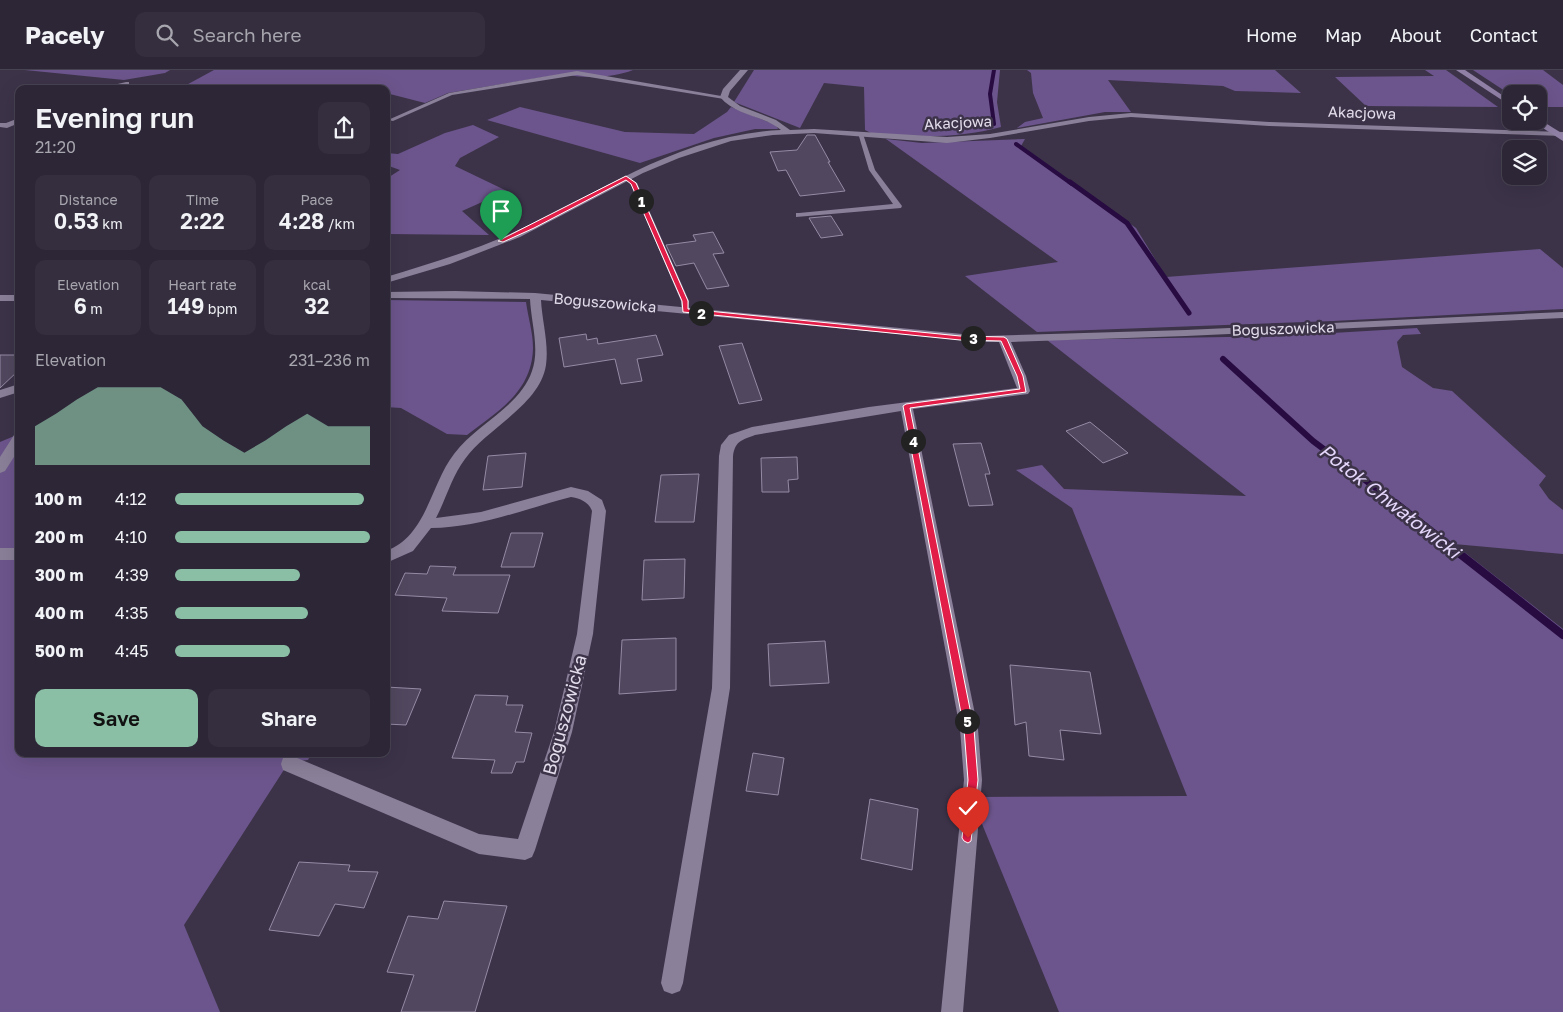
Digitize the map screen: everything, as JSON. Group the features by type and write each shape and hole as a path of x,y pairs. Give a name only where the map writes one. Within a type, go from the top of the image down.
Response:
{"main road":[{"path":"1460,70 1502,98"},
{"path":"1547,126 1561,135"}],"street":[{"path":"744,70 726,91 724,97 731,104 782,125 788,132"},
{"path":"121,85 126,84"},
{"name":"Akacjowa","path":"390,279 438,265 516,235 653,165 701,146 730,139 788,132 860,134 915,139 966,139 1089,119 1131,115 1269,124 1561,135"},
{"path":"0,125 7,126 15,122"},
{"name":"Boguszowicka","path":"390,294 535,296 960,338 1004,339 1215,332 1563,315"},
{"name":"Boguszowicka","path":"390,555 411,545 426,523 458,458 476,437 523,396 538,373 540,350 535,317 535,296"},
{"path":"0,298 15,297"},
{"path":"672,982 721,688 723,530 728,445 738,435 752,431 906,406 1024,391 1020,376 1004,339"},
{"path":"0,394 15,389"},
{"path":"906,406 969,729 972,754 973,780 952,1012"},
{"path":"0,468 15,444"},
{"name":"Boguszowicka","path":"290,764 479,844 525,850 564,732 585,634 599,511 597,504 583,494 571,492 466,522 426,523"},
{"path":"0,554 15,554"}],"lane":[{"path":"391,120 451,94 576,73 724,97"},
{"path":"800,215 898,206 872,170 860,134"},
{"path":"626,178 634,183 685,301 685,311"}],"shaded area":[{"path":"25,70 170,70 165,73 124,80"},
{"path":"214,70 633,70 617,75 598,77 580,77 563,74 448,93 425,103 390,94 390,85 186,85"},
{"path":"754,70 1000,70 997,102 1001,127 969,134 936,136 871,133 865,130 864,87 824,83 800,128 734,102"},
{"path":"1027,70 1275,70 1301,93 1235,91 1223,86 1108,80 1131,112 1105,112 1017,128 1025,122 1043,118 1033,93 1031,73"},
{"path":"1425,70 1446,70 1498,107 1366,106 1335,77 1434,76"},
{"path":"1473,70 1543,70 1563,85 1563,107 1547,107 1547,85 1502,85 1502,89"},
{"path":"520,107 625,132 694,134 727,112 731,107 776,125 778,129 755,129 714,138 640,163 487,120"},
{"path":"473,125 499,137 460,158 455,166 507,191 462,211 489,235 390,234 390,176 400,170 390,166 390,153 398,154 445,133"},
{"path":"886,139 922,143 1025,139 1021,146 1136,228 1166,277 1540,249 1563,268 1563,309 1333,321 1037,332 965,276 1058,262"},
{"path":"390,300 526,302 533,348 531,363 527,377 520,389 501,409 467,435 447,434 401,408 390,407"},
{"path":"1417,328 1421,334 1403,335 1397,342 1402,367 1433,388 1452,391 1546,476 1539,485 1549,499 1563,510 1563,554 1454,544 1563,629 1563,1012 1059,1012 971,797 1187,796 1072,508 1016,470 1042,465 1064,489 1246,496 1047,340 1282,336"},
{"path":"15,436 15,757 310,757 308,760 289,762 184,925 220,1012 0,1012 0,442"}],"building":[{"path":"807,135 815,135 845,191 800,196 786,170 778,171 770,152 797,150"},
{"path":"831,216 843,235 821,238 809,218"},
{"path":"713,232 724,253 713,254 729,286 707,289 694,263 676,266 666,245 696,241 693,235"},
{"path":"586,334 587,340 597,338 598,344 656,335 663,355 637,359 642,381 621,384 615,359 564,367 559,338"},
{"path":"742,343 762,400 739,404 719,346"},
{"path":"0,355 15,355 15,374 0,388"},
{"path":"1090,422 1128,453 1103,463 1066,431"},
{"path":"981,443 990,474 985,474 993,505 969,506 953,444"},
{"path":"526,453 522,487 483,490 488,456"},
{"path":"797,457 798,479 788,480 789,492 762,492 761,458"},
{"path":"699,474 694,522 655,522 661,475"},
{"path":"511,533 543,533 534,567 501,567"},
{"path":"685,559 684,598 642,600 644,560"},
{"path":"430,566 456,567 453,575 510,575 498,613 442,611 447,598 395,595 405,573 427,574"},
{"path":"676,638 676,690 619,694 622,640"},
{"path":"825,641 829,683 770,686 768,644"},
{"path":"1010,665 1090,672 1101,734 1060,730 1064,760 1029,756 1026,722 1015,725"},
{"path":"390,687 421,689 406,725 390,724"},
{"path":"475,695 508,696 506,705 523,705 515,732 532,733 524,762 516,762 512,773 491,773 495,760 452,758"},
{"path":"753,753 784,758 778,795 746,791"},
{"path":"870,799 918,809 912,870 861,859"},
{"path":"299,862 350,865 348,871 378,872 364,908 335,904 319,936 269,930"},
{"path":"444,901 507,906 475,1012 401,1012 414,975 387,972 408,916 438,919"}],"waterway":[{"name":"Potok Chwałowicki","path":"994,70 990,94 994,124"},
{"name":"Potok Chwałowicki","path":"1016,144 1072,184"},
{"name":"Potok Chwałowicki","path":"1070,182 1127,223 1189,313"},
{"name":"Potok Chwałowicki","path":"1223,359 1313,441 1397,504"},
{"name":"Potok Chwałowicki","path":"1395,503 1563,635"}],"route":[{"path":"501,241 626,178 634,183 685,301 685,311 960,338 1004,339 1020,376 1024,391 906,406 969,729 973,780 968,838"}]}
